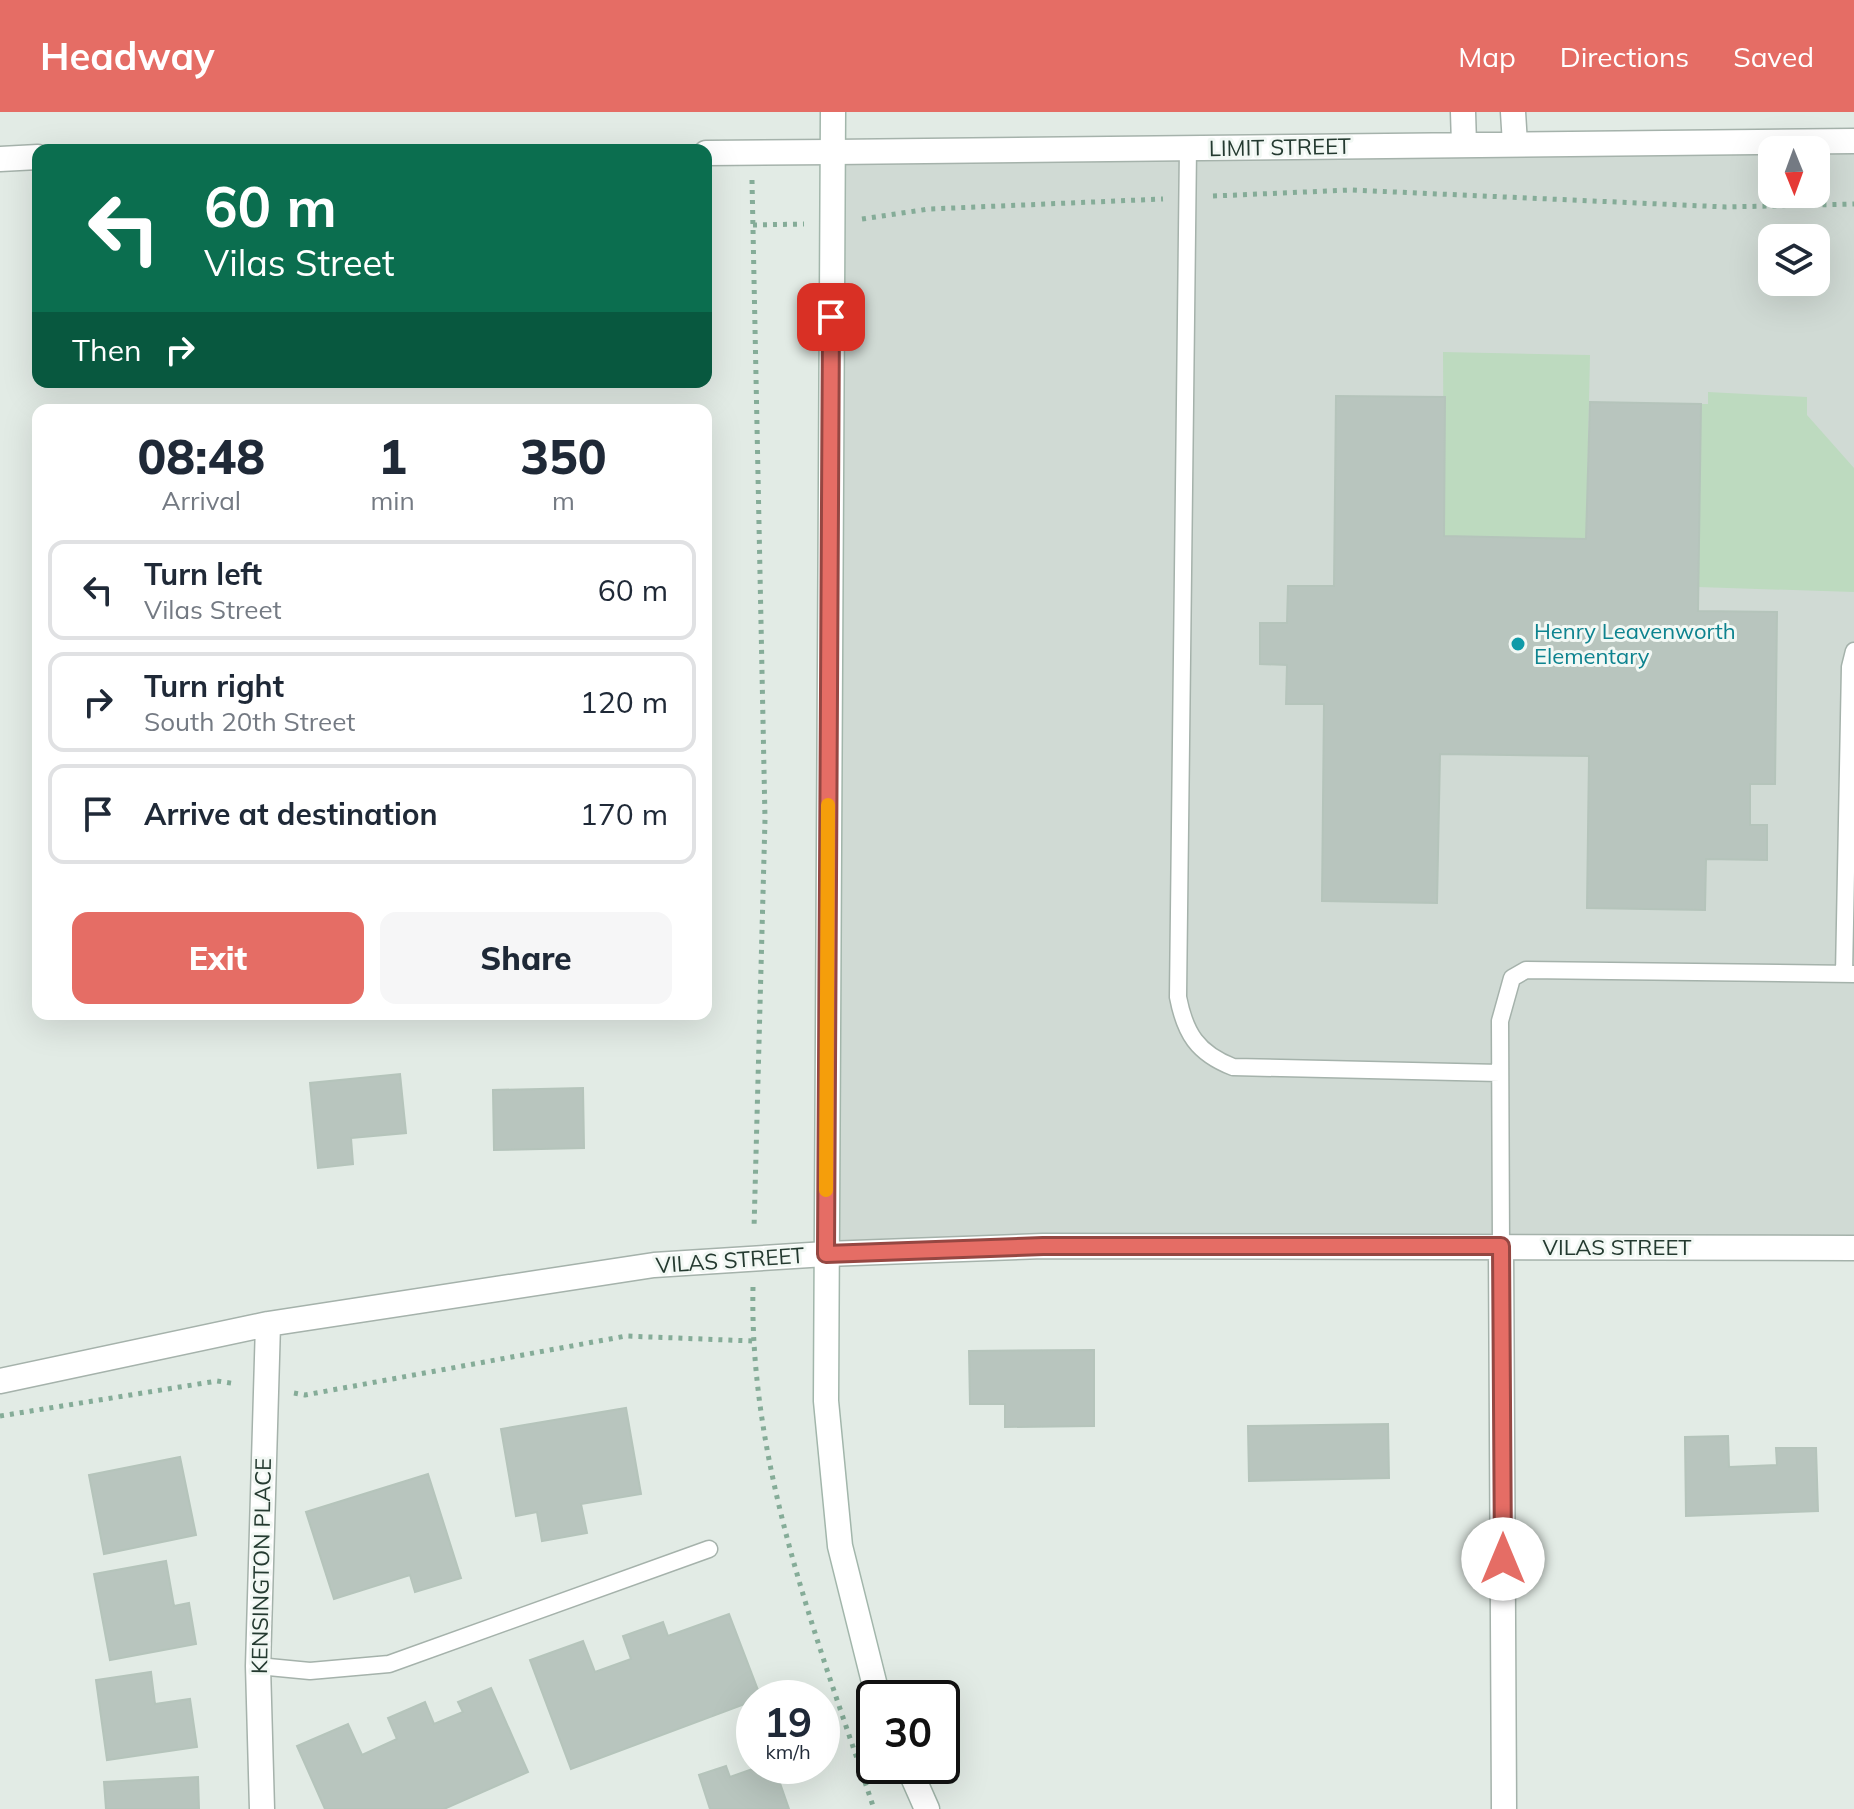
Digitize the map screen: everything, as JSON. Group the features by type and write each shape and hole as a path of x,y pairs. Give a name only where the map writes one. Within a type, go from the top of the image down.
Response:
{"street":[{"path":"833,112 826,1401 840,1546 874,1680"},
{"path":"1463,112 1464,144"},
{"path":"1513,112 1515,144"},
{"name":"LIMIT STREET","path":"712,153 1854,141"},
{"path":"0,159 32,157"},
{"name":"VILAS STREET","path":"0,1381 268,1324 654,1265 826,1254 1043,1246 1854,1248"},
{"path":"1501,1246 1504,1809"},
{"name":"KENSINGTON PLACE","path":"262,1809 258,1666 268,1324"},
{"path":"916,1784 927,1809"}],"lane":[{"path":"1188,148 1178,997 1183,1027 1194,1043 1215,1060 1233,1067 1500,1073"},
{"path":"1501,1246 1500,1021 1505,994 1512,978 1526,970 1849,974 1850,667 1854,651"},
{"path":"258,1666 310,1671 389,1664 709,1549"}],"path":[{"path":"751,153 765,819 752,1341 787,1547 874,1809"},
{"path":"753,225 831,224 929,209 1351,190 1726,207 1854,204"},
{"path":"0,1416 217,1381 305,1395 626,1336 752,1341"}],"shaded area":[{"path":"1830,141 1854,141 1854,1248 826,1254 833,152 1758,142 1758,208 1830,208"}],"green space":[{"path":"1443,352 1590,355 1586,539 1444,536"},
{"path":"1708,392 1807,397 1807,415 1854,468 1854,592 1698,587 1701,404 1708,404"}],"building":[{"name":"Henry Leavenworth Elementary","path":"1336,396 1445,397 1444,536 1586,539 1590,402 1701,404 1698,611 1777,612 1775,784 1750,784 1750,825 1767,825 1767,860 1706,859 1705,910 1587,908 1589,756 1440,754 1437,903 1322,901 1324,704 1286,704 1287,665 1260,664 1260,623 1287,623 1288,586 1334,586"},
{"path":"400,1074 406,1133 351,1138 353,1164 318,1168 310,1083"},
{"path":"583,1088 584,1148 494,1150 493,1090"},
{"path":"1094,1350 1094,1426 1005,1427 1005,1404 970,1404 969,1351"},
{"path":"626,1408 641,1494 581,1504 587,1533 542,1541 537,1512 516,1516 501,1429"},
{"path":"1388,1424 1389,1478 1249,1481 1248,1426"},
{"path":"1728,1436 1729,1467 1777,1465 1776,1448 1816,1448 1818,1511 1686,1516 1685,1437"},
{"path":"180,1457 196,1535 104,1554 89,1475"},
{"path":"428,1474 461,1578 415,1592 410,1575 334,1599 306,1512"},
{"path":"166,1561 174,1606 189,1603 196,1644 110,1660 94,1574"},
{"path":"729,1614 754,1680 736,1680 736,1707 571,1769 530,1660 583,1641 595,1672 631,1659 623,1636 663,1622 668,1636"},
{"path":"151,1672 155,1704 190,1699 197,1747 107,1760 96,1680"},
{"path":"491,1688 528,1772 444,1809 325,1809 297,1746 348,1724 362,1755 397,1739 388,1718 425,1702 434,1724 463,1712 458,1702"},
{"path":"726,1766 730,1777 736,1775 736,1784 780,1784 789,1809 710,1809 699,1775"},
{"path":"198,1777 199,1809 106,1809 104,1782"}],"slow traffic":[{"path":"826,1190 828,805"}],"place":[{"name":"Henry Leavenworth Elementary","path":"1518,644"}],"route":[{"path":"831,317 826,1254 1043,1246 1501,1246 1503,1559"}]}
